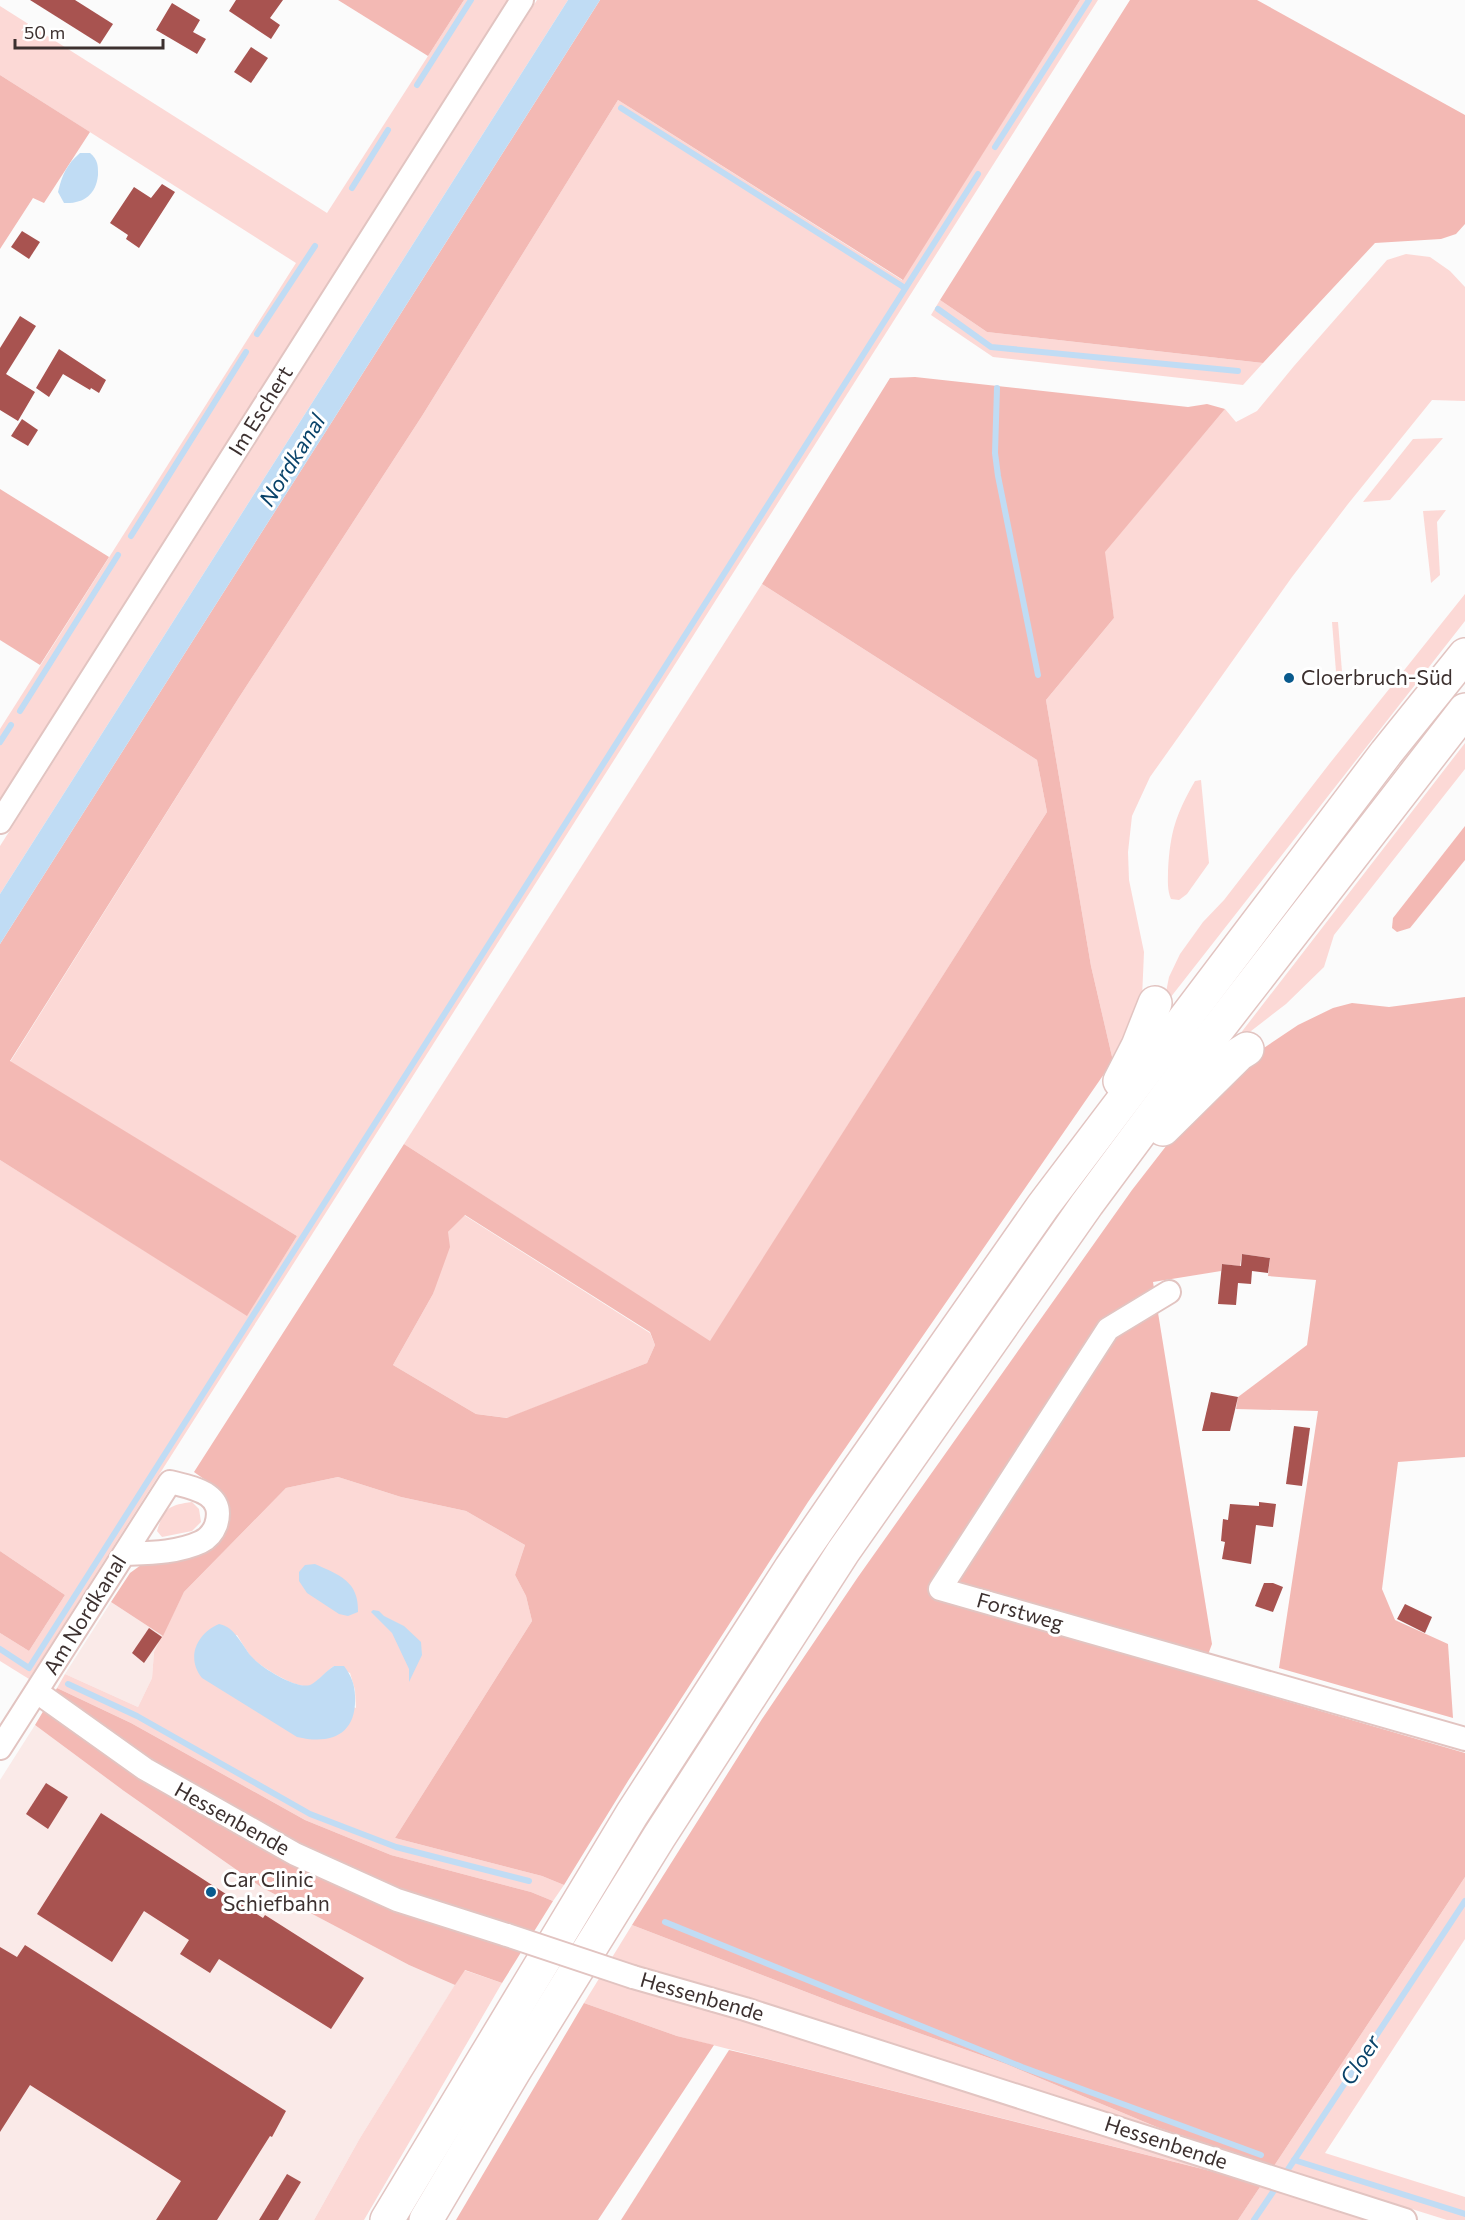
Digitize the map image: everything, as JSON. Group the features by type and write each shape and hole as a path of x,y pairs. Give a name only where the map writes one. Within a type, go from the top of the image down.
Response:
{"highway":[{"path":"387,2220 632,1814 772,1597 860,1466 1043,1206 1386,753 1465,654"},
{"path":"426,2220 514,2071 659,1837 843,1552 1087,1203 1196,1057 1465,710"},
{"path":"1043,1206 1114,1092 1138,1046 1155,1003"},
{"path":"1087,1203 1247,1049"}],"street":[{"name":"Im Eschert","path":"0,822 522,0"},
{"name":"Forstweg","path":"1169,1292 1108,1329 940,1589 1465,1739"},
{"name":"Am Nordkanal","path":"0,1748 170,1482 207,1494 216,1503 218,1516 214,1529 209,1538 200,1543 169,1551 124,1554"},
{"name":"Hessenbende","path":"37,1692 145,1769 295,1854 397,1900 633,1977 746,2009 1405,2220"}],"shaded area":[{"path":"338,0 464,0 428,56"},
{"path":"464,0 511,0 0,806 0,729 296,263 0,75 0,6 327,213"},
{"path":"537,0 568,0 0,894 0,846"},
{"path":"600,0 1080,0 903,280 618,100 422,416 238,699 10,1061 297,1236 247,1316 0,1160 0,944"},
{"path":"1080,0 1098,0 29,1679 0,1661 0,1633 29,1651 65,1595 0,1551 0,1160 247,1315 297,1236 10,1062 238,699 422,416 618,100 902,280"},
{"path":"1130,0 1257,0 1465,115 1465,224 1456,234 1441,239 1375,243 1263,363 987,332 940,300"},
{"path":"0,75 90,132 44,203 33,198 0,249"},
{"path":"1406,254 1430,257 1450,271 1465,287 1465,401 1432,400 1292,577 1150,777 1132,816 1128,852 1129,880 1144,952 1142,998 1113,1061 1091,966 1046,700 1114,618 1104,552 1225,409 1236,422 1257,411 1387,260"},
{"path":"940,300 987,332 1263,363 1243,385 993,357 931,315"},
{"path":"915,377 1188,407 1207,404 1225,409 1105,552 1114,618 1046,700 1091,966 1113,1061 808,1502 628,1781 564,1885 542,1876 395,1838 532,1621 526,1596 515,1575 525,1545 466,1511 401,1497 338,1477 286,1488 184,1592 163,1636 111,1602 130,1573 141,1565 199,1551 218,1492 194,1472 404,1144 710,1341 1047,812 1037,760 762,584 890,378","holes":["465,1215 650,1332 655,1345 647,1363 507,1418 476,1414 393,1365 433,1294 450,1247 448,1232"]},
{"path":"1443,438 1390,500 1363,502 1413,439"},
{"path":"0,489 109,557 40,665 0,640"},
{"path":"1446,510 1437,522 1440,575 1431,583 1423,511"},
{"path":"762,584 1037,760 1047,812 710,1342 404,1144"},
{"path":"1465,594 1465,621 1163,1007 1169,977 1180,954 1203,922 1224,900"},
{"path":"1332,622 1338,622 1343,684 1337,684"},
{"path":"1465,743 1465,769 1334,935 1324,967 1286,1004 1242,1038 1240,1034"},
{"path":"1201,780 1209,863 1187,894 1179,900 1171,899 1168,889 1168,871 1172,834 1188,793 1195,781"},
{"path":"1465,826 1465,860 1410,928 1397,932 1392,928 1393,918"},
{"path":"1465,997 1465,1457 1398,1462 1382,1589 1395,1620 1448,1644 1453,1718 1279,1668 1318,1411 1236,1409 1238,1397 1307,1345 1316,1280 1268,1276 1270,1258 1242,1254 1240,1266 1222,1264 1221,1271 1153,1282 1212,1644 1200,1676 1465,1753 1465,1877 1274,2166 1159,2128 1006,2064 840,2005 632,1925 762,1719 858,1577 1132,1190 1184,1123 1252,1056 1298,1025 1333,1008 1352,1003 1389,1007"},
{"path":"464,1215 650,1333 655,1345 647,1363 508,1418 476,1414 393,1365 433,1294 448,1232"},
{"path":"338,1477 401,1497 466,1511 525,1545 515,1575 526,1596 532,1621 395,1838 542,1876 564,1885 553,1901 531,1892 391,1855 305,1820 131,1723 57,1688 65,1674 138,1707 152,1678 154,1652 184,1592 286,1488","holes":["237,1635 253,1659 273,1673 299,1685 312,1685 334,1666 350,1673 355,1690 356,1708 196,1647"]},
{"path":"192,1502 199,1509 201,1522 192,1531 162,1537 157,1531 168,1509"},
{"path":"0,1551 65,1595 29,1651 0,1633"},
{"path":"111,1602 163,1636 154,1652 152,1678 138,1707 65,1674"},
{"path":"57,1688 131,1723 305,1820 391,1855 531,1892 553,1901 502,1983 465,1970 455,1985 409,1965 261,1887 35,1725"},
{"path":"35,1725 261,1887 409,1965 455,1985 360,2138 314,2220 0,2220 0,1780"},
{"path":"1465,1877 1465,1939 1325,2153 1465,2197 1465,2220 1447,2220 1309,2177 1298,2195 1374,2220 1238,2220 1262,2184 677,2036 584,2003 632,1925 840,2005 1006,2064 1159,2128 1274,2166"},
{"path":"464,1970 502,1983 364,2220 314,2220 360,2138"},
{"path":"584,2003 677,2036 714,2045 598,2220 456,2220"},
{"path":"729,2050 1262,2184 1238,2220 621,2220"}],"water":[{"name":"Nordkanal","path":"568,0 600,0 0,944 0,894"},
{"path":"80,153 90,153 96,160 97,182 95,188 83,200 64,203 58,192 61,180 68,166"},
{"path":"315,1564 346,1580 355,1593 358,1612 348,1616 339,1614 307,1593 299,1581 299,1572 305,1565"},
{"path":"379,1611 404,1626 421,1642 422,1655 409,1682 409,1669 392,1633 371,1612"},
{"path":"219,1624 234,1632 251,1656 263,1666 290,1682 306,1686 312,1684 334,1666 344,1666 352,1680 355,1696 352,1720 346,1728 331,1738 297,1737 202,1678 195,1663 196,1647 204,1634"}],"building":[{"path":"30,0 75,0 113,24 100,44"},
{"path":"236,0 283,0 270,18 280,25 271,39 229,11"},
{"path":"172,3 200,20 193,32 206,39 197,54 156,30"},
{"path":"251,47 268,58 251,83 234,72"},
{"path":"162,184 175,192 139,248 126,239 128,235 110,223 134,187 151,198"},
{"path":"22,231 40,242 29,259 11,247"},
{"path":"20,316 36,326 6,374 35,392 18,421 0,410 0,348"},
{"path":"59,349 106,380 99,393 63,374 49,397 36,388"},
{"path":"22,419 38,430 28,446 11,436"},
{"path":"1242,1254 1270,1258 1268,1273 1252,1271 1251,1284 1238,1283 1236,1305 1218,1304 1222,1264 1241,1266"},
{"path":"1211,1392 1238,1397 1230,1431 1202,1431"},
{"path":"1294,1426 1310,1428 1302,1486 1286,1484"},
{"path":"1259,1502 1276,1504 1273,1527 1256,1525 1251,1564 1222,1559 1225,1542 1221,1541 1223,1519 1228,1520 1230,1504 1259,1506"},
{"path":"1264,1583 1273,1583 1283,1587 1273,1612 1255,1606"},
{"path":"1405,1604 1432,1617 1425,1633 1397,1619"},
{"path":"149,1628 162,1637 144,1663 132,1653"},
{"path":"46,1783 68,1797 48,1829 26,1814"},
{"path":"101,1813 263,1918 265,1915 364,1978 331,2029 219,1959 210,1973 180,1954 189,1940 144,1911 112,1962 37,1914"},
{"path":"25,1945 286,2111 272,2137 270,2136 217,2220 156,2220 181,2181 30,2085 0,2132 0,1947 17,1957"},
{"path":"287,2174 301,2182 278,2220 259,2220"}],"waterway":[{"path":"417,85 471,0"},
{"path":"995,147 1089,0"},
{"path":"621,108 905,288"},
{"path":"352,188 388,130"},
{"path":"0,1649 29,1668 978,174"},
{"path":"257,334 315,246"},
{"path":"938,309 991,347 1238,371"},
{"path":"131,536 246,352"},
{"path":"997,388 995,453 998,476 1038,675"},
{"path":"20,711 118,555"},
{"path":"0,742 11,725"},
{"path":"68,1684 137,1716 310,1814 396,1847 529,1881"},
{"name":"Cloer","path":"1283,2177 1465,1901"},
{"path":"665,1922 1022,2067 1261,2155"},
{"path":"1294,2160 1465,2214"},
{"name":"Cloer","path":"1254,2220 1277,2186"}],"place":[{"name":"Cloerbruch-Süd","path":"1289,678"},
{"name":"Car Clinic Schiefbahn","path":"211,1892"}]}
